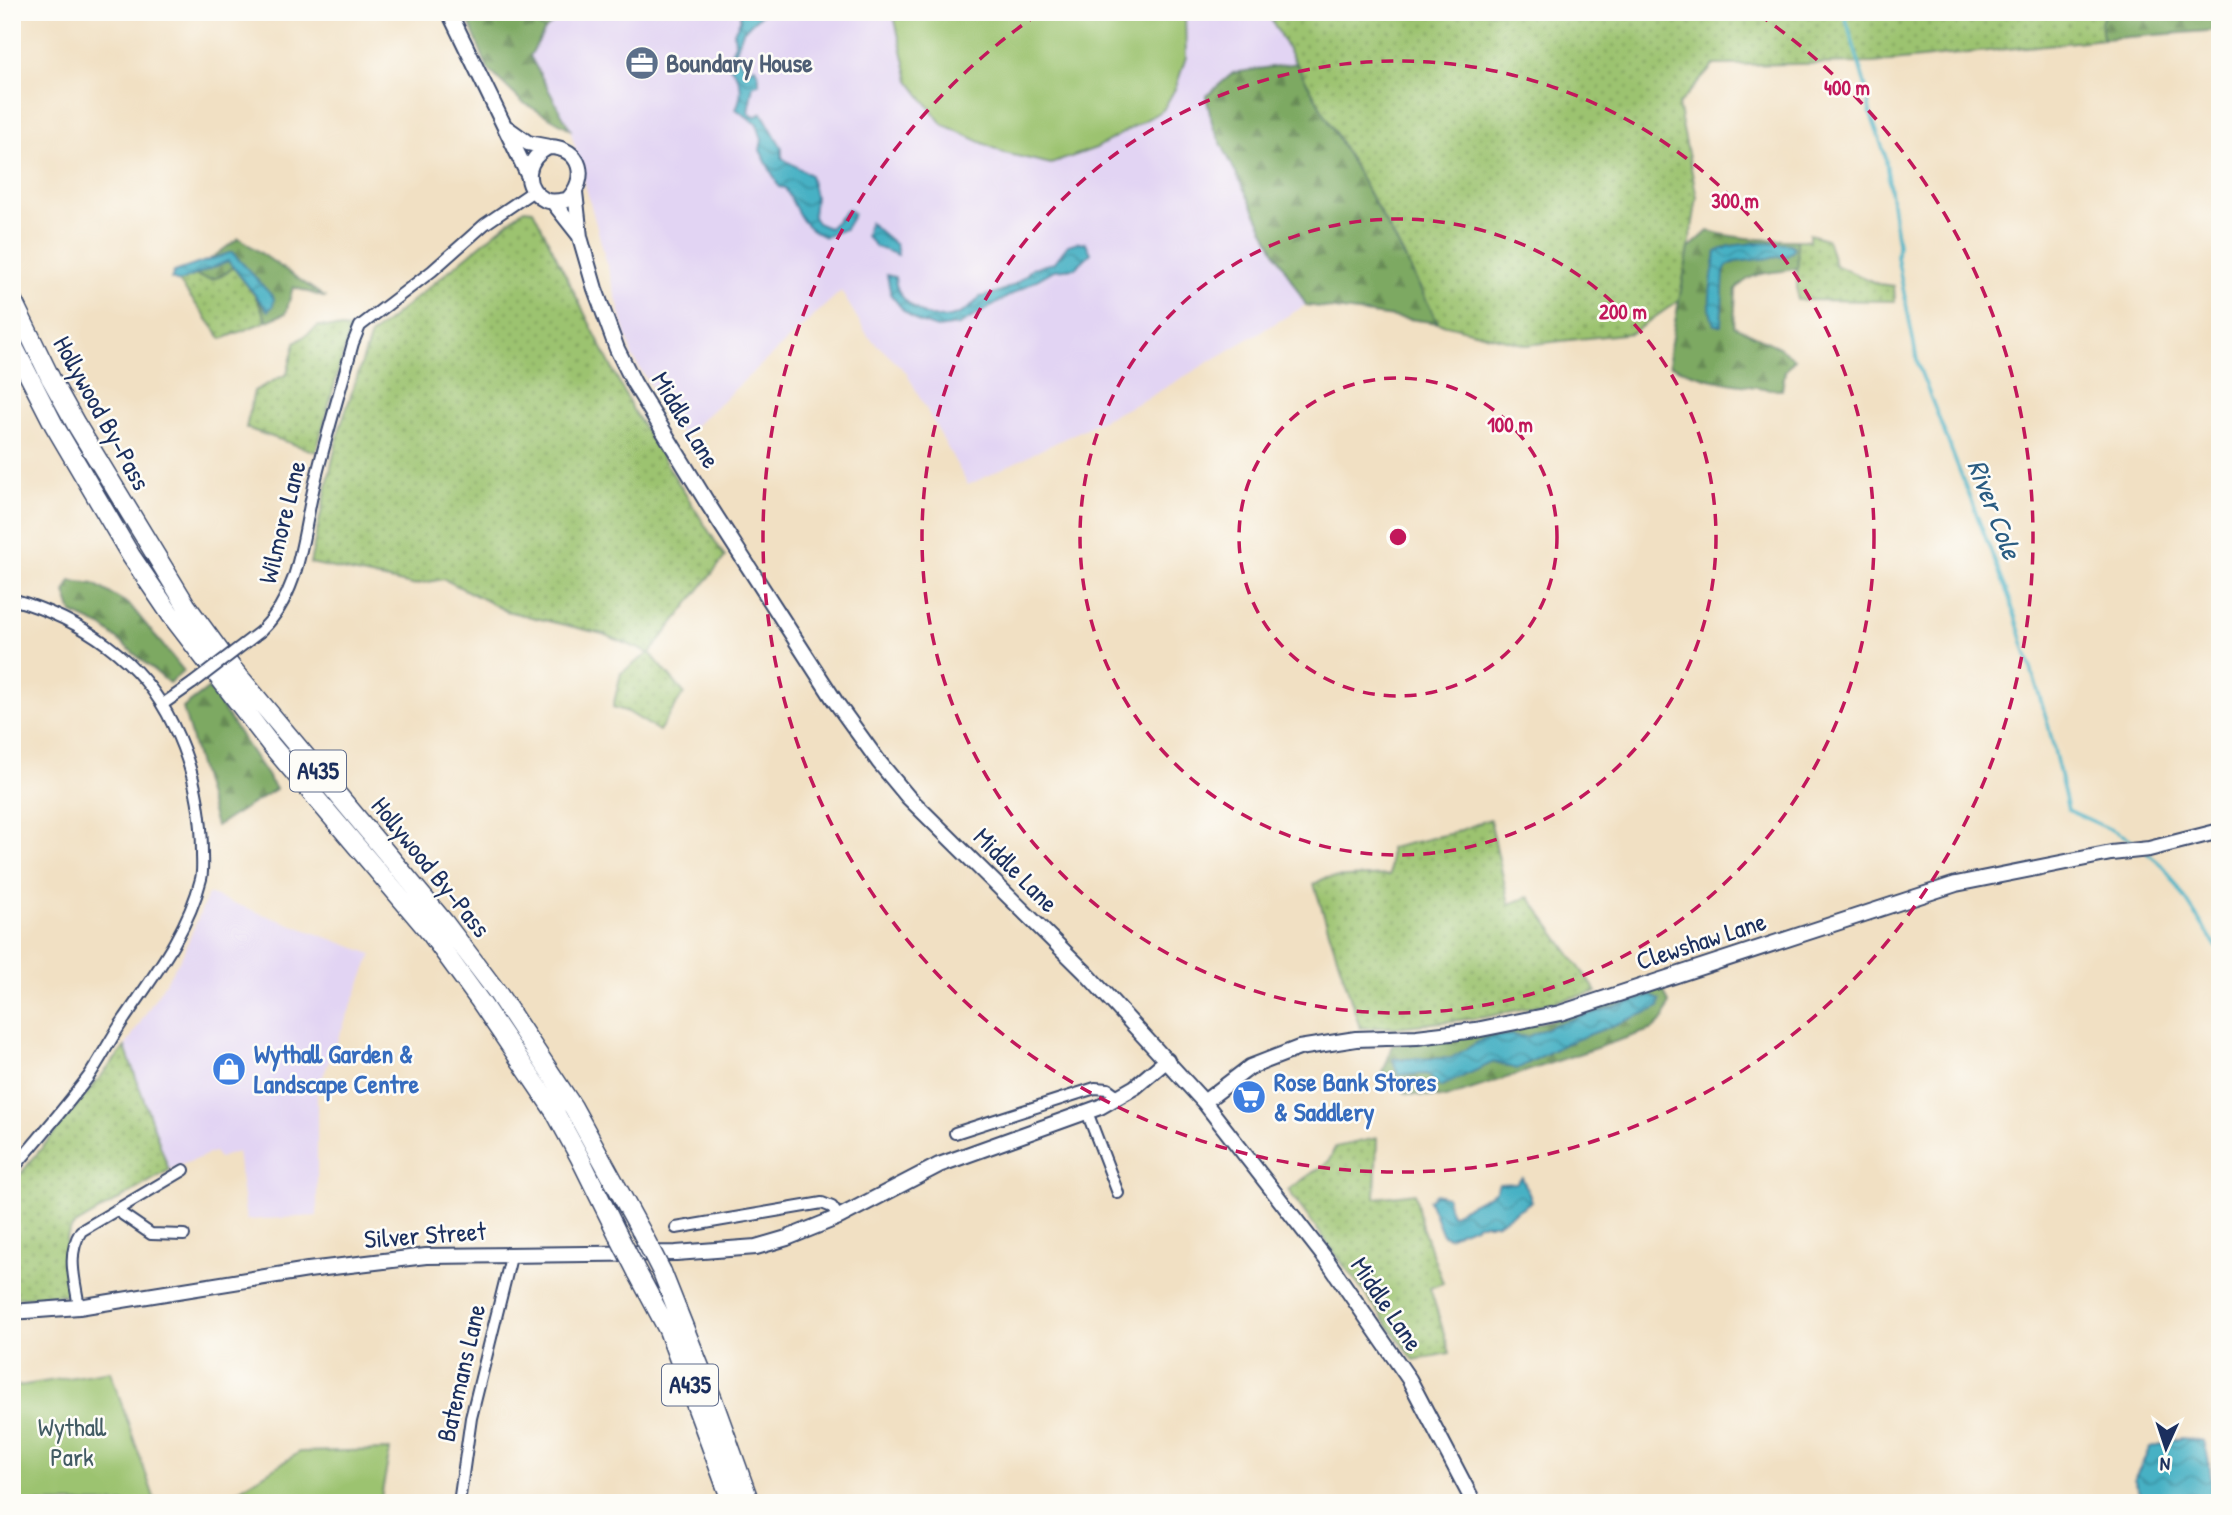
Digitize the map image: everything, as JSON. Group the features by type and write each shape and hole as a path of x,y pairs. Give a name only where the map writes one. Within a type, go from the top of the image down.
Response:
{"highway":[{"name":"Hollywood By-Pass","path":"12,299 76,424 186,605 232,668 444,922 497,992 573,1107 662,1272 750,1503"},
{"name":"Hollywood By-Pass","path":"12,343 54,425 131,556 171,615 263,734 431,934 481,1001 555,1112 668,1330 732,1503"}],"street":[{"path":"449,12 532,183"},
{"name":"Middle Lane","path":"506,127 528,143 562,148 571,153 579,166 580,177 575,192 580,237 605,320 634,383 792,636 849,721 908,797 1085,972 1204,1102 1326,1259 1402,1369 1474,1503"},
{"path":"532,183 531,162 538,152 549,147"},
{"name":"Middle Lane","path":"532,183 544,199 554,202 580,237"},
{"name":"Wilmore Lane","path":"163,704 261,631 284,604 293,582 315,479 352,343 360,326 432,271 532,183"},
{"path":"554,202 567,200 575,192"},
{"path":"12,599 30,604 94,634 129,664 163,704 186,752 200,802 201,877 183,930 157,972 89,1075 12,1171"},
{"name":"Clewshaw Lane","path":"1204,1102 1250,1067 1299,1048 1356,1039 1416,1037 1476,1030 1560,1013 1956,884 2111,853 2149,849 2220,831"},
{"name":"Silver Street","path":"12,1312 79,1307 308,1270 426,1256 512,1253 649,1254 756,1247 839,1217 939,1165 1087,1112 1119,1097 1167,1060"},
{"path":"955,1133 1095,1088 1108,1089 1119,1097"},
{"path":"1087,1112 1118,1193"},
{"path":"79,1307 73,1244 81,1231 184,1170"},
{"path":"676,1228 822,1203 832,1207 839,1217"},
{"path":"116,1210 151,1234 184,1234"},
{"name":"Batemans Lane","path":"459,1503 471,1418 512,1253"}],"shaded area":[{"path":"565,12 1267,12 1399,246 1306,305 1146,399 968,485 906,372 868,336 841,291 683,437 632,356 570,129 529,56 545,30"},
{"name":"Wythall Garden & Landscape Centre","path":"208,894 372,954 317,1091 317,1216 246,1220 237,1152 219,1158 214,1152 169,1170 125,1047 183,954"}],"green space":[{"path":"465,12 519,12 545,30 530,56 570,129 522,102 488,69"},
{"path":"519,12 565,12 545,30"},
{"path":"893,12 1185,12 1186,57 1176,87 1163,110 1096,148 1051,164 1004,153 942,124 909,80"},
{"path":"1267,12 2111,12 2103,39 1873,63 1714,65 1678,105 1697,197 1681,299 1632,333 1526,345 1438,323 1398,245"},
{"path":"2105,12 2220,12 2220,30 2103,39 2101,23"},
{"path":"1296,63 1398,245 1438,323 1306,305 1275,252 1213,127 1206,96 1233,73"},
{"path":"524,209 533,210 634,412 725,557 650,653 684,693 659,731 628,712 613,707 621,673 649,653 603,634 506,611 444,579 412,585 310,563 339,431 371,335"},
{"path":"1708,231 1752,239 1797,240 1798,268 1758,275 1743,282 1736,289 1734,326 1779,347 1795,359 1785,371 1782,390 1711,379 1670,365 1669,353 1689,248"},
{"path":"1809,234 1827,239 1835,265 1878,284 1894,286 1895,301 1797,300 1797,240 1809,240"},
{"path":"239,238 326,298 293,287 286,313 267,321 256,297 233,267 228,272 210,279 199,277 188,268 209,260"},
{"path":"233,266 256,297 267,321 222,339 179,282 194,275 212,280"},
{"path":"319,326 350,329 316,452 246,428 254,391 287,374 295,343"},
{"path":"71,581 94,584 130,605 184,671 169,683 103,627 72,613 65,592"},
{"path":"209,688 276,789 216,826 183,708"},
{"path":"1490,819 1509,904 1529,897 1597,992 1486,1017 1398,1027 1360,1028 1314,884 1325,878 1390,875 1390,848 1453,833"},
{"path":"1663,989 1669,1003 1664,1019 1653,1029 1446,1098 1407,1094 1383,1073 1393,1045 1504,1031 1570,1016"},
{"path":"125,1047 169,1170 72,1227 66,1239 70,1294 12,1298 12,1184"},
{"path":"1377,1138 1375,1198 1415,1193 1422,1227 1443,1283 1430,1288 1450,1353 1414,1360 1288,1190 1329,1161 1335,1147"},
{"name":"Wythall Park","path":"110,1371 156,1503 12,1503 12,1387"},
{"path":"390,1450 380,1503 218,1503 300,1452"}],"water":[{"path":"740,12 764,12 743,31 735,54 748,70 755,67 759,76 759,84 753,85 748,112 754,117 762,113 782,148 782,158 810,175 815,196 813,217 817,223 829,228 848,209 854,214 845,229 825,237 804,222 785,188 779,187 760,150 762,140 757,124 736,109 740,84 726,63 735,44 734,32 740,21"},
{"path":"870,223 896,245 898,255 876,247 866,236"},
{"path":"1086,243 1091,253 1075,268 1054,270 959,325 937,328 917,321 904,311 891,295 887,275 895,277 899,293 915,309 934,317 954,316 972,306 980,297 1016,284 1032,268 1054,263 1068,245"},
{"path":"1755,243 1790,244 1794,250 1787,256 1735,262 1727,266 1724,272 1721,325 1714,325 1710,298 1716,252 1730,246"},
{"path":"232,252 274,298 273,306 268,311 228,261 179,282 171,279 174,272"},
{"path":"1651,996 1660,1000 1659,1007 1565,1044 1517,1069 1494,1062 1440,1087 1427,1074 1398,1075 1393,1059 1451,1058 1485,1038 1509,1035 1527,1037 1556,1024"},
{"path":"1522,1177 1532,1201 1496,1224 1479,1224 1448,1237 1443,1235 1429,1200 1436,1194 1447,1197 1451,1215 1495,1192 1499,1184 1516,1183"},
{"path":"2182,1438 2204,1441 2212,1487 2211,1503 2145,1503 2134,1479 2150,1448"}],"waterway":[{"name":"River Cole","path":"1844,12 1865,84 1870,112 1885,155 1898,244 1897,257 1918,365 2010,600 2048,724 2068,810 2127,837 2138,846"},
{"name":"River Cole","path":"2147,853 2165,868 2220,952"}],"place":[{"name":"Boundary House","path":"642,63"},
{"name":"Wythall Garden & Landscape Centre","path":"229,1069"},
{"name":"Rose Bank Stores & Saddlery","path":"1249,1097"}]}
